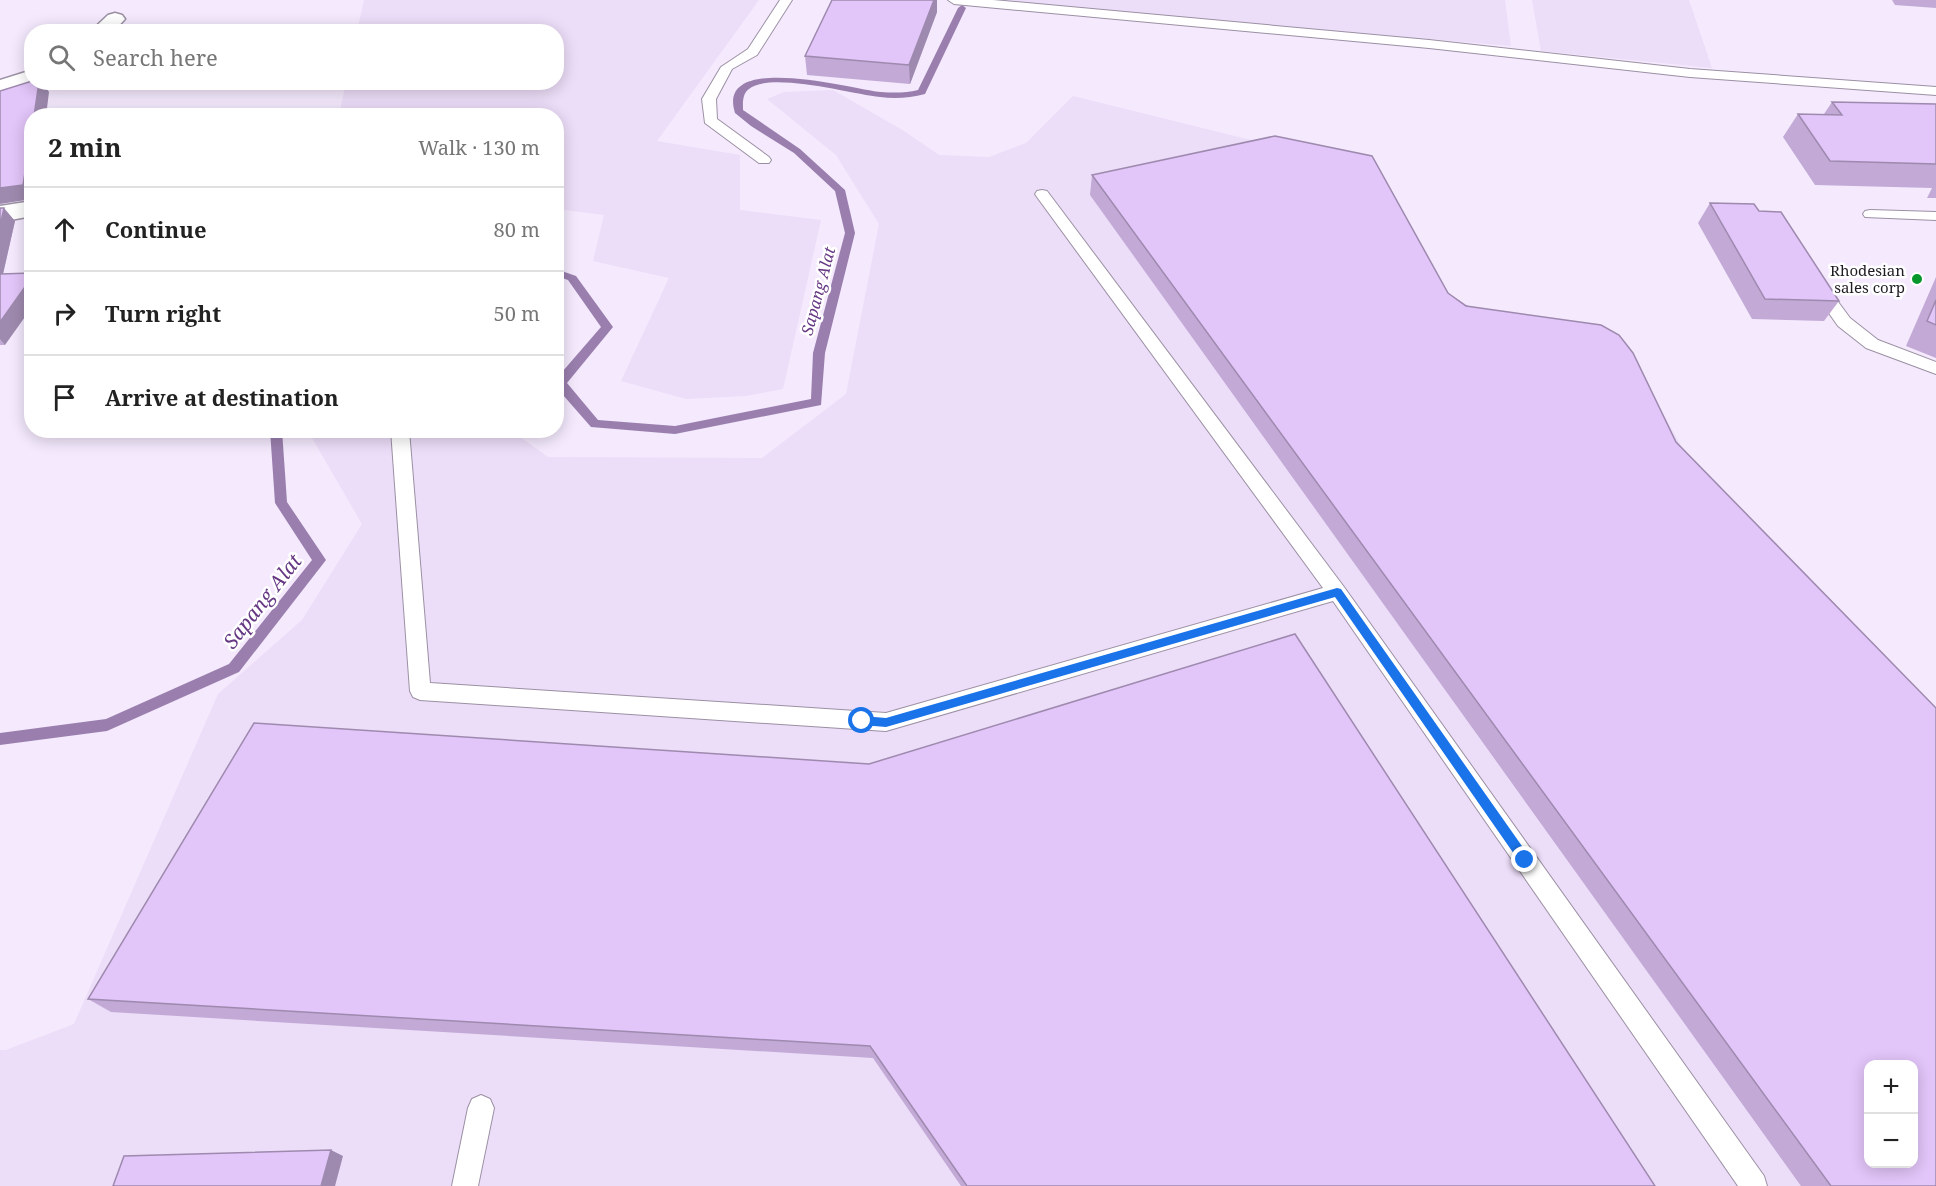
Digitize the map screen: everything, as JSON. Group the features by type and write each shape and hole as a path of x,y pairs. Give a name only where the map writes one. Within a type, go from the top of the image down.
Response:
{"street":[{"path":"0,88 24,79"},
{"path":"0,214 24,210"}],"lane":[{"path":"764,160 710,120 709,99 727,67 753,52 786,0"},
{"path":"954,0 1429,44 1690,73 1936,91"},
{"path":"1042,194 1337,592 1754,1186"},
{"path":"1870,214 1936,216"},
{"path":"1809,275 1844,322 1872,344 1936,368"},
{"path":"401,438 420,691 886,722 1337,592"},
{"path":"465,1186 481,1108"}],"shaded area":[{"path":"364,0 759,0 657,141 740,155 740,210 821,220 783,389 746,396 686,399 621,381 669,278 593,261 604,215 564,210 564,108 341,108 344,90 564,90 564,24 359,24"},
{"path":"1003,0 1505,0 1511,46 1002,2"},
{"path":"1532,0 1689,0 1712,68 1541,51"},
{"path":"833,90 904,131 939,155 989,157 1026,143 1073,96 1380,172 1463,318 1619,335 1694,469 1936,720 1936,1186 0,1186 0,1050 6,1050 74,1024 218,694 302,620 362,524 312,438 522,438 548,457 762,458 846,394 879,224 836,155 767,99 784,92"}],"building":[{"path":"832,0 934,0 909,65 805,56"},
{"path":"24,84 24,90 38,90 35,108 24,108 23,185 0,188 0,91"},
{"path":"1832,102 1936,104 1936,164 1830,161 1798,114 1842,115"},
{"path":"1275,136 1372,156 1448,293 1466,306 1601,325 1619,335 1633,353 1676,442 1936,708 1936,1186 1831,1186 1092,175"},
{"path":"1710,203 1754,204 1759,211 1781,212 1839,301 1765,299"},
{"path":"0,208 4,208 0,226"},
{"path":"24,273 24,288 0,322 0,274"},
{"path":"1936,300 1936,325 1927,321"},
{"path":"1295,634 1655,1186 967,1186 870,1046 88,999 254,723 869,764"},
{"path":"331,1150 321,1186 113,1186 124,1156"}],"waterway":[{"name":"Sapang Alat","path":"564,388 595,424 675,430 817,402 819,353 850,233 840,190 797,151 738,111 740,94 746,86 759,80 779,79 881,95 904,96 922,92 962,8"},
{"name":"Sapang Alat","path":"564,275 572,278 607,327 564,378"},
{"name":"Sapang Alat","path":"0,739 107,725 234,668 319,560 281,503 277,438"}],"place":[{"name":"Rhodesian sales corp","path":"1917,279"}],"route":[{"path":"862,721 886,722 1337,592 1525,860"}]}
